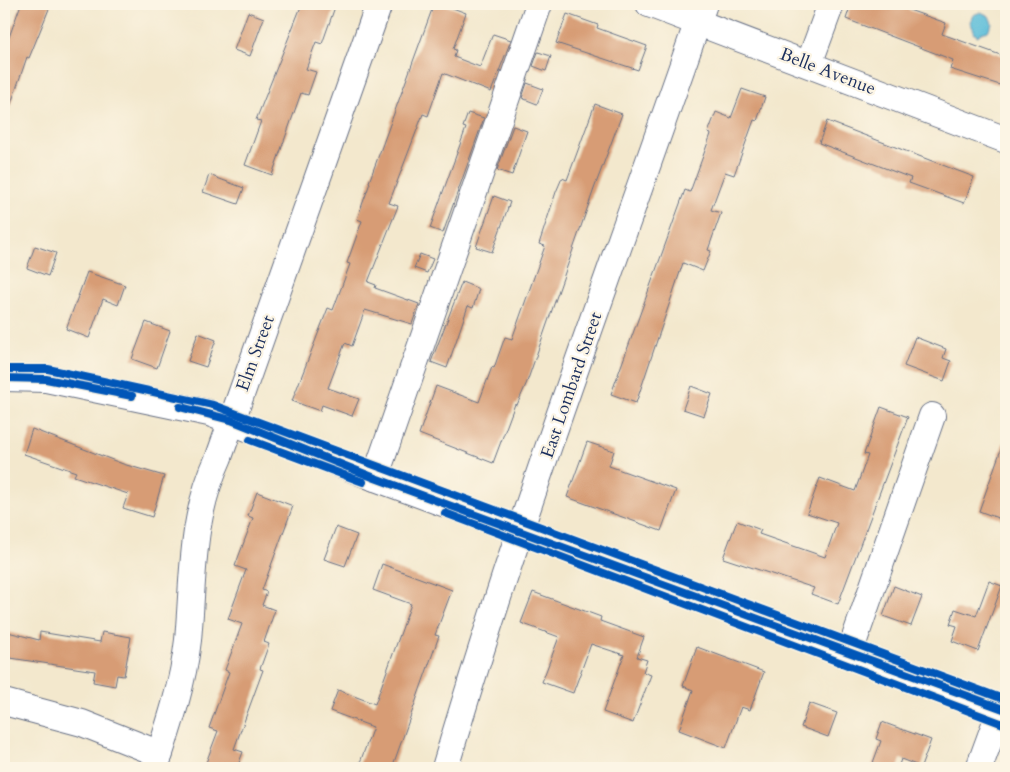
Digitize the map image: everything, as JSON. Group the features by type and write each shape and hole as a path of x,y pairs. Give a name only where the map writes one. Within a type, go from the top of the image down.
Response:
{"street":[{"name":"Elm Street","path":"157,761 177,700 188,641 192,561 206,486 219,457 379,4"},
{"path":"375,478 539,4"},
{"name":"Belle Avenue","path":"649,4 701,13 810,64 1006,140"},
{"path":"810,64 831,4"},
{"name":"East Lombard Street","path":"445,768 472,676 520,531 701,13"},
{"path":"4,378 46,379 209,413 231,420 375,478 1004,709 979,768"},
{"path":"850,652 932,416"},
{"path":"4,702 82,724 157,761"}],"water":[{"path":"981,12 989,16 992,23 988,31 978,36 973,33 974,30 970,22 973,15"}],"building":[{"path":"21,4 51,4 29,58 27,57 6,118 4,117 4,51"},
{"path":"302,4 336,4 322,44 316,42 306,69 316,72 308,95 301,93 272,175 245,165 261,121 256,120"},
{"path":"434,4 442,4 466,13 453,49 456,50 454,57 480,67 493,34 511,40 491,92 443,73 428,116 423,114 389,203 398,206 368,282 376,285 375,288 419,304 412,324 365,310 352,346 345,343 328,388 359,399 352,416 322,405 320,411 292,401 328,308 333,310 350,264 347,263 362,221 357,219"},
{"path":"851,4 892,4 946,23 942,34 1006,57 1006,87 950,69 953,60 846,19"},
{"path":"248,12 264,18 250,56 234,50"},
{"path":"567,14 598,25 597,28 647,46 638,70 556,43"},
{"path":"538,52 551,56 546,71 533,66"},
{"path":"527,83 543,89 537,104 522,98"},
{"path":"742,89 765,97 757,121 754,120 734,175 725,172 711,210 721,213 708,250 711,251 703,271 683,263 636,403 611,394 685,190 690,192 711,134 708,133 716,112 731,118"},
{"path":"595,104 622,114 527,382 517,405 515,404 493,463 419,434 436,386 479,402 505,337 512,339 545,246 539,244 556,192 562,178 567,180"},
{"path":"468,113 484,118 443,233 430,228 466,128 463,127"},
{"path":"827,121 974,177 964,203 909,183 911,178 819,143"},
{"path":"513,126 527,131 512,175 497,170"},
{"path":"209,175 244,188 238,204 203,192"},
{"path":"494,196 510,202 492,252 476,247"},
{"path":"35,246 56,253 48,276 27,268"},
{"path":"420,254 433,259 427,273 414,268"},
{"path":"87,272 125,285 118,305 103,299 89,338 66,329"},
{"path":"462,282 479,289 473,308 468,306 447,368 431,362"},
{"path":"146,322 170,331 157,368 132,359"},
{"path":"198,333 216,340 206,367 188,361"},
{"path":"915,337 946,349 943,358 951,361 944,381 904,366"},
{"path":"691,386 712,394 704,416 683,409"},
{"path":"881,407 908,417 838,604 811,594 814,588 723,558 737,521 761,530 759,534 825,557 837,523 807,513 820,478 855,491 868,455 864,454"},
{"path":"32,429 123,464 164,476 152,517 123,508 128,494 74,476 76,472 24,454"},
{"path":"1004,441 1006,441 1006,521 979,511"},
{"path":"587,442 614,451 609,466 676,490 661,531 567,497"},
{"path":"257,492 293,506 262,590 267,592 262,605 275,610 264,642 269,644 260,669 263,670 234,749 243,752 237,768 204,768 218,731 209,728 229,672 225,670 242,624 228,619 246,570 235,566 253,518 248,516"},
{"path":"336,527 357,535 345,566 324,559"},
{"path":"382,564 452,590 435,635 439,636 392,768 358,768 373,727 330,711 338,690 375,704 411,604 373,590"},
{"path":"989,581 1002,586 978,651 952,641 957,626 950,624 955,609 976,616"},
{"path":"894,586 922,597 911,626 883,616"},
{"path":"533,592 601,617 600,621 644,637 637,657 647,660 643,672 651,675 633,723 603,712 624,655 591,644 573,693 542,682 559,637 521,623"},
{"path":"4,631 39,640 40,632 100,642 102,632 131,637 124,676 117,675 115,686 93,682 95,671 4,657"},
{"path":"697,647 764,672 750,710 741,707 726,748 679,730 693,690 683,686"},
{"path":"809,703 837,713 828,737 801,727"},
{"path":"882,722 931,740 921,767 901,759 898,768 871,768 881,741 876,739"}],"cycle path":[{"path":"4,369 48,369 213,405 1006,700"},
{"path":"4,378 46,379 132,396"},
{"path":"180,407 231,420 375,478 1006,710"},
{"path":"250,440 363,482"},
{"path":"445,513 1006,725"}]}
